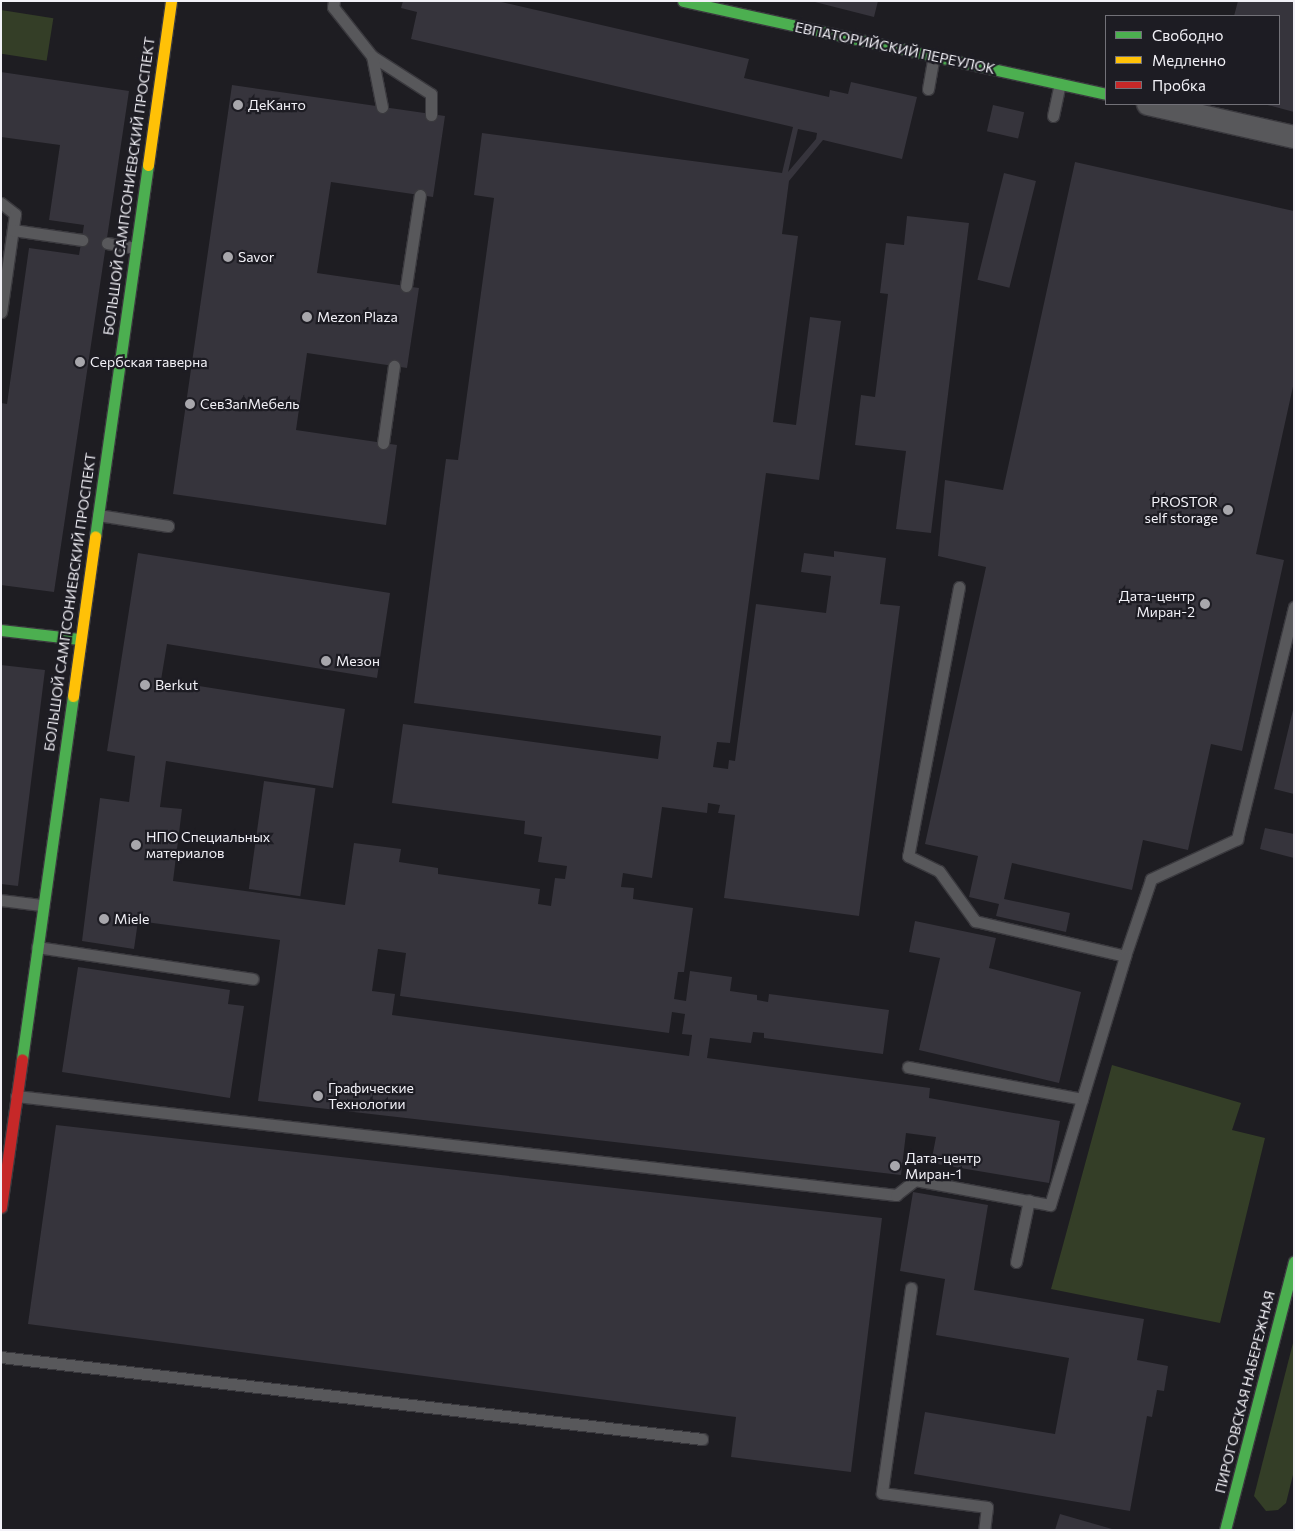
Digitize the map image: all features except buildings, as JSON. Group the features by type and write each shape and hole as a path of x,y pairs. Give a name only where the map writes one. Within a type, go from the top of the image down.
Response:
{"main road":[{"name":"БОЛЬШОЙ САМПСОНИЕВСКИЙ ПРОСПЕКТ","path":"1,1206 8,1095 36,947 171,1"},
{"name":"ЕВПАТОРИЙСКИЙ ПЕРЕУЛОК","path":"683,1 1105,94"},
{"path":"1,630 80,639"},
{"name":"ПИРОГОВСКАЯ НАБЕРЕЖНАЯ","path":"1225,1530 1294,1262"}],"street":[{"path":"1152,105 1294,137"}],"lane":[{"path":"334,1 333,7 372,56 431,94 431,115"},
{"path":"372,56 382,107"},
{"path":"928,89 934,56"},
{"path":"1054,116 1060,84"},
{"path":"406,286 420,195"},
{"path":"1,203 15,214 4,273 1,312"},
{"path":"13,230 82,240"},
{"path":"107,244 136,248"},
{"path":"383,443 394,366"},
{"path":"98,515 168,526"},
{"path":"959,587 908,856 939,871 975,921 1125,956"},
{"path":"8,1095 896,1195 914,1180 1050,1205 1125,956 1151,879 1237,838 1294,606"},
{"path":"1,900 42,905"},
{"path":"36,947 253,978"},
{"path":"908,1067 1082,1099"},
{"path":"1016,1262 1029,1200"},
{"path":"912,1288 882,1493 987,1507 984,1530"},
{"path":"1,1357 702,1439"}],"green space":[{"path":"1,10 53,18 47,61 1,54"},
{"path":"1112,1065 1241,1103 1232,1130 1265,1138 1220,1323 1051,1289"},
{"path":"1294,1339 1294,1471 1286,1503 1278,1510 1266,1511 1254,1496"}],"traffic: fast":[{"path":"683,1 1105,94"},
{"path":"95,537 148,165"},
{"path":"1,630 80,639"},
{"path":"22,1059 73,696"},
{"path":"1225,1530 1294,1262"}],"traffic: slow":[{"path":"148,165 171,1"},
{"path":"73,696 95,537"}],"traffic: jam":[{"path":"1,1207 22,1059"}],"place":[{"name":"ДеКанто","path":"238,105"},
{"name":"Savor","path":"228,257"},
{"name":"Mezon Plaza","path":"307,317"},
{"name":"Сербская таверна","path":"80,362"},
{"name":"СевЗапМебель","path":"190,404"},
{"name":"PROSTOR self storage","path":"1228,510"},
{"name":"Дата-центр Миран-2","path":"1205,604"},
{"name":"Мезон","path":"326,661"},
{"name":"Berkut","path":"145,685"},
{"name":"НПО Специальных материалов","path":"136,845"},
{"name":"Miele","path":"104,919"},
{"name":"Графические Технологии","path":"318,1096"},
{"name":"Дата-центр Миран-1","path":"895,1166"}]}
